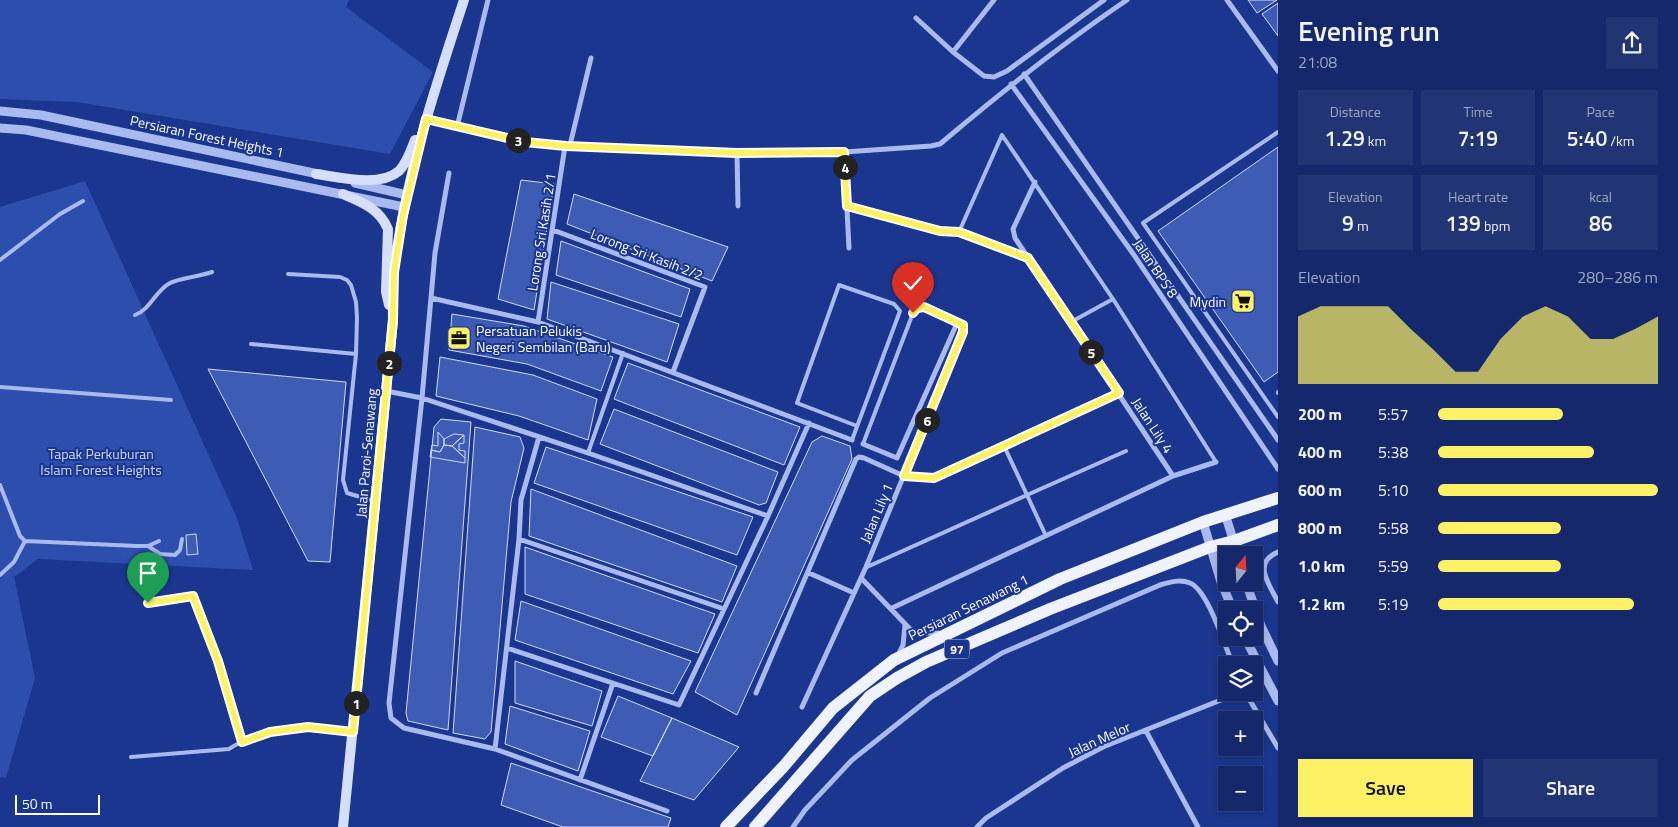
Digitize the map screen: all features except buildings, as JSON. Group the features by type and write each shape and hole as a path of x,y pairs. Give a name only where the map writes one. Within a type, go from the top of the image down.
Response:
{"main road":[{"name":"Jalan Paroi-Senawang","path":"343,827 393,320 394,272 404,207 430,103 464,0"},
{"path":"316,174 377,181 388,178 399,170 409,154 430,103"},
{"path":"343,194 371,207 386,223 388,229 386,292 393,320"},
{"path":"1225,514 1278,489"},
{"name":"Persiaran Senawang 1","path":"726,827 784,766 833,708 894,660 1060,579 1203,522 1278,498"},
{"name":"97","path":"755,827 870,696 897,678 926,662 1050,609 1210,546 1234,541 1278,525"}],"street":[{"path":"457,127 488,0"},
{"path":"953,52 994,0"},
{"path":"916,18 953,52 984,76 994,78 1104,0"},
{"path":"426,119 525,142 568,145 737,153 844,152 940,144 1011,84 1082,30 1127,0"},
{"path":"1227,0 1278,71"},
{"name":"Lorong Sri Kasih 2/1","path":"538,322 568,145 591,58"},
{"path":"1024,74 1278,440"},
{"name":"Jalan BPS 8","path":"1011,84 1134,255 1278,469"},
{"name":"Persiaran Forest Heights 1","path":"0,111 41,115 407,195"},
{"path":"0,128 26,130 404,207"},
{"path":"844,152 849,248"},
{"path":"737,153 738,206"},
{"path":"449,173 435,253 422,398 389,703 391,718 404,728 495,749 667,811"},
{"name":"Jalan Lily 4","path":"1035,182 1013,229 1015,238 1173,476"},
{"path":"847,206 940,231 959,232 1028,258"},
{"name":"Lorong Sri Kasih 2/2","path":"553,230 705,287 672,372"},
{"path":"431,298 538,322 852,440"},
{"path":"863,444 897,458 958,321"},
{"name":"Jalan Lily 1","path":"802,707 866,567 963,332 963,325 958,321"},
{"path":"386,391 422,398 588,453 768,516"},
{"path":"756,693 809,573 856,459 859,457 864,458 904,476 934,478 1119,393"},
{"path":"507,648 679,705 768,516 809,423"},
{"path":"495,749 519,539 521,500 539,437"},
{"path":"892,608 1173,476 1216,462"},
{"path":"1225,514 1235,546"},
{"path":"1203,522 1221,582 1229,601"},
{"path":"519,539 724,609"},
{"path":"1278,552 1267,558 1264,565 1265,575 1278,602"},
{"path":"809,573 854,593"},
{"path":"861,578 892,608 905,625 919,633 949,632"},
{"path":"793,827 805,810 852,760 930,698 1002,653 1160,585 1176,581 1184,582 1199,589 1229,656"},
{"path":"1249,591 1261,626 1278,661"},
{"path":"894,660 903,645 905,625"},
{"path":"1249,646 1278,701"},
{"path":"580,780 613,683"},
{"name":"Jalan Melor","path":"977,827 986,818 1063,768 1103,747 1219,701"},
{"path":"1250,701 1278,748"},
{"path":"1146,731 1198,827"}],"lane":[{"path":"1278,132 1143,224 1278,417"},
{"path":"959,232 1002,135 1113,299 1216,462"},
{"path":"0,260 60,214 83,201"},
{"path":"135,315 142,312 157,294 170,283 212,272"},
{"path":"288,274 340,277 351,285 356,302 356,354 343,480 347,493 376,502"},
{"path":"852,440 900,311 894,304 839,285 797,403 857,426"},
{"path":"1071,322 1113,299"},
{"path":"863,444 913,313 917,308 924,307 958,321"},
{"path":"251,344 356,354"},
{"path":"588,453 622,354"},
{"path":"0,387 171,400"},
{"path":"1004,446 1046,536"},
{"path":"866,567 1126,451"},
{"path":"0,485 20,536 25,541 148,546 158,541"},
{"path":"148,546 160,554 175,555 180,550 182,539"},
{"path":"0,575 14,562 25,541"},
{"path":"148,603 193,596 218,661 242,742"},
{"path":"131,757 229,749 270,732 308,727 353,732"}],"green space":[{"path":"0,0 349,0 346,7 433,72 390,154 77,102 0,99"},
{"name":"Tapak Perkuburan Islam Forest Heights","path":"85,181 237,518 253,570 38,559 14,577 35,678 6,778 0,777 0,207"}],"place":[{"name":"Mydin","path":"1243,301"},
{"name":"Persatuan Pelukis Negeri Sembilan (Baru)","path":"459,338"}],"route":[{"path":"148,603 193,596 218,661 242,742 270,732 308,727 353,732 393,320 394,272 407,195 426,119 525,142 566,146 737,153 844,152 847,206 940,231 959,232 1028,258 1119,393 934,478 904,476 963,332 963,325 958,321 924,307 917,308 913,313"}]}
